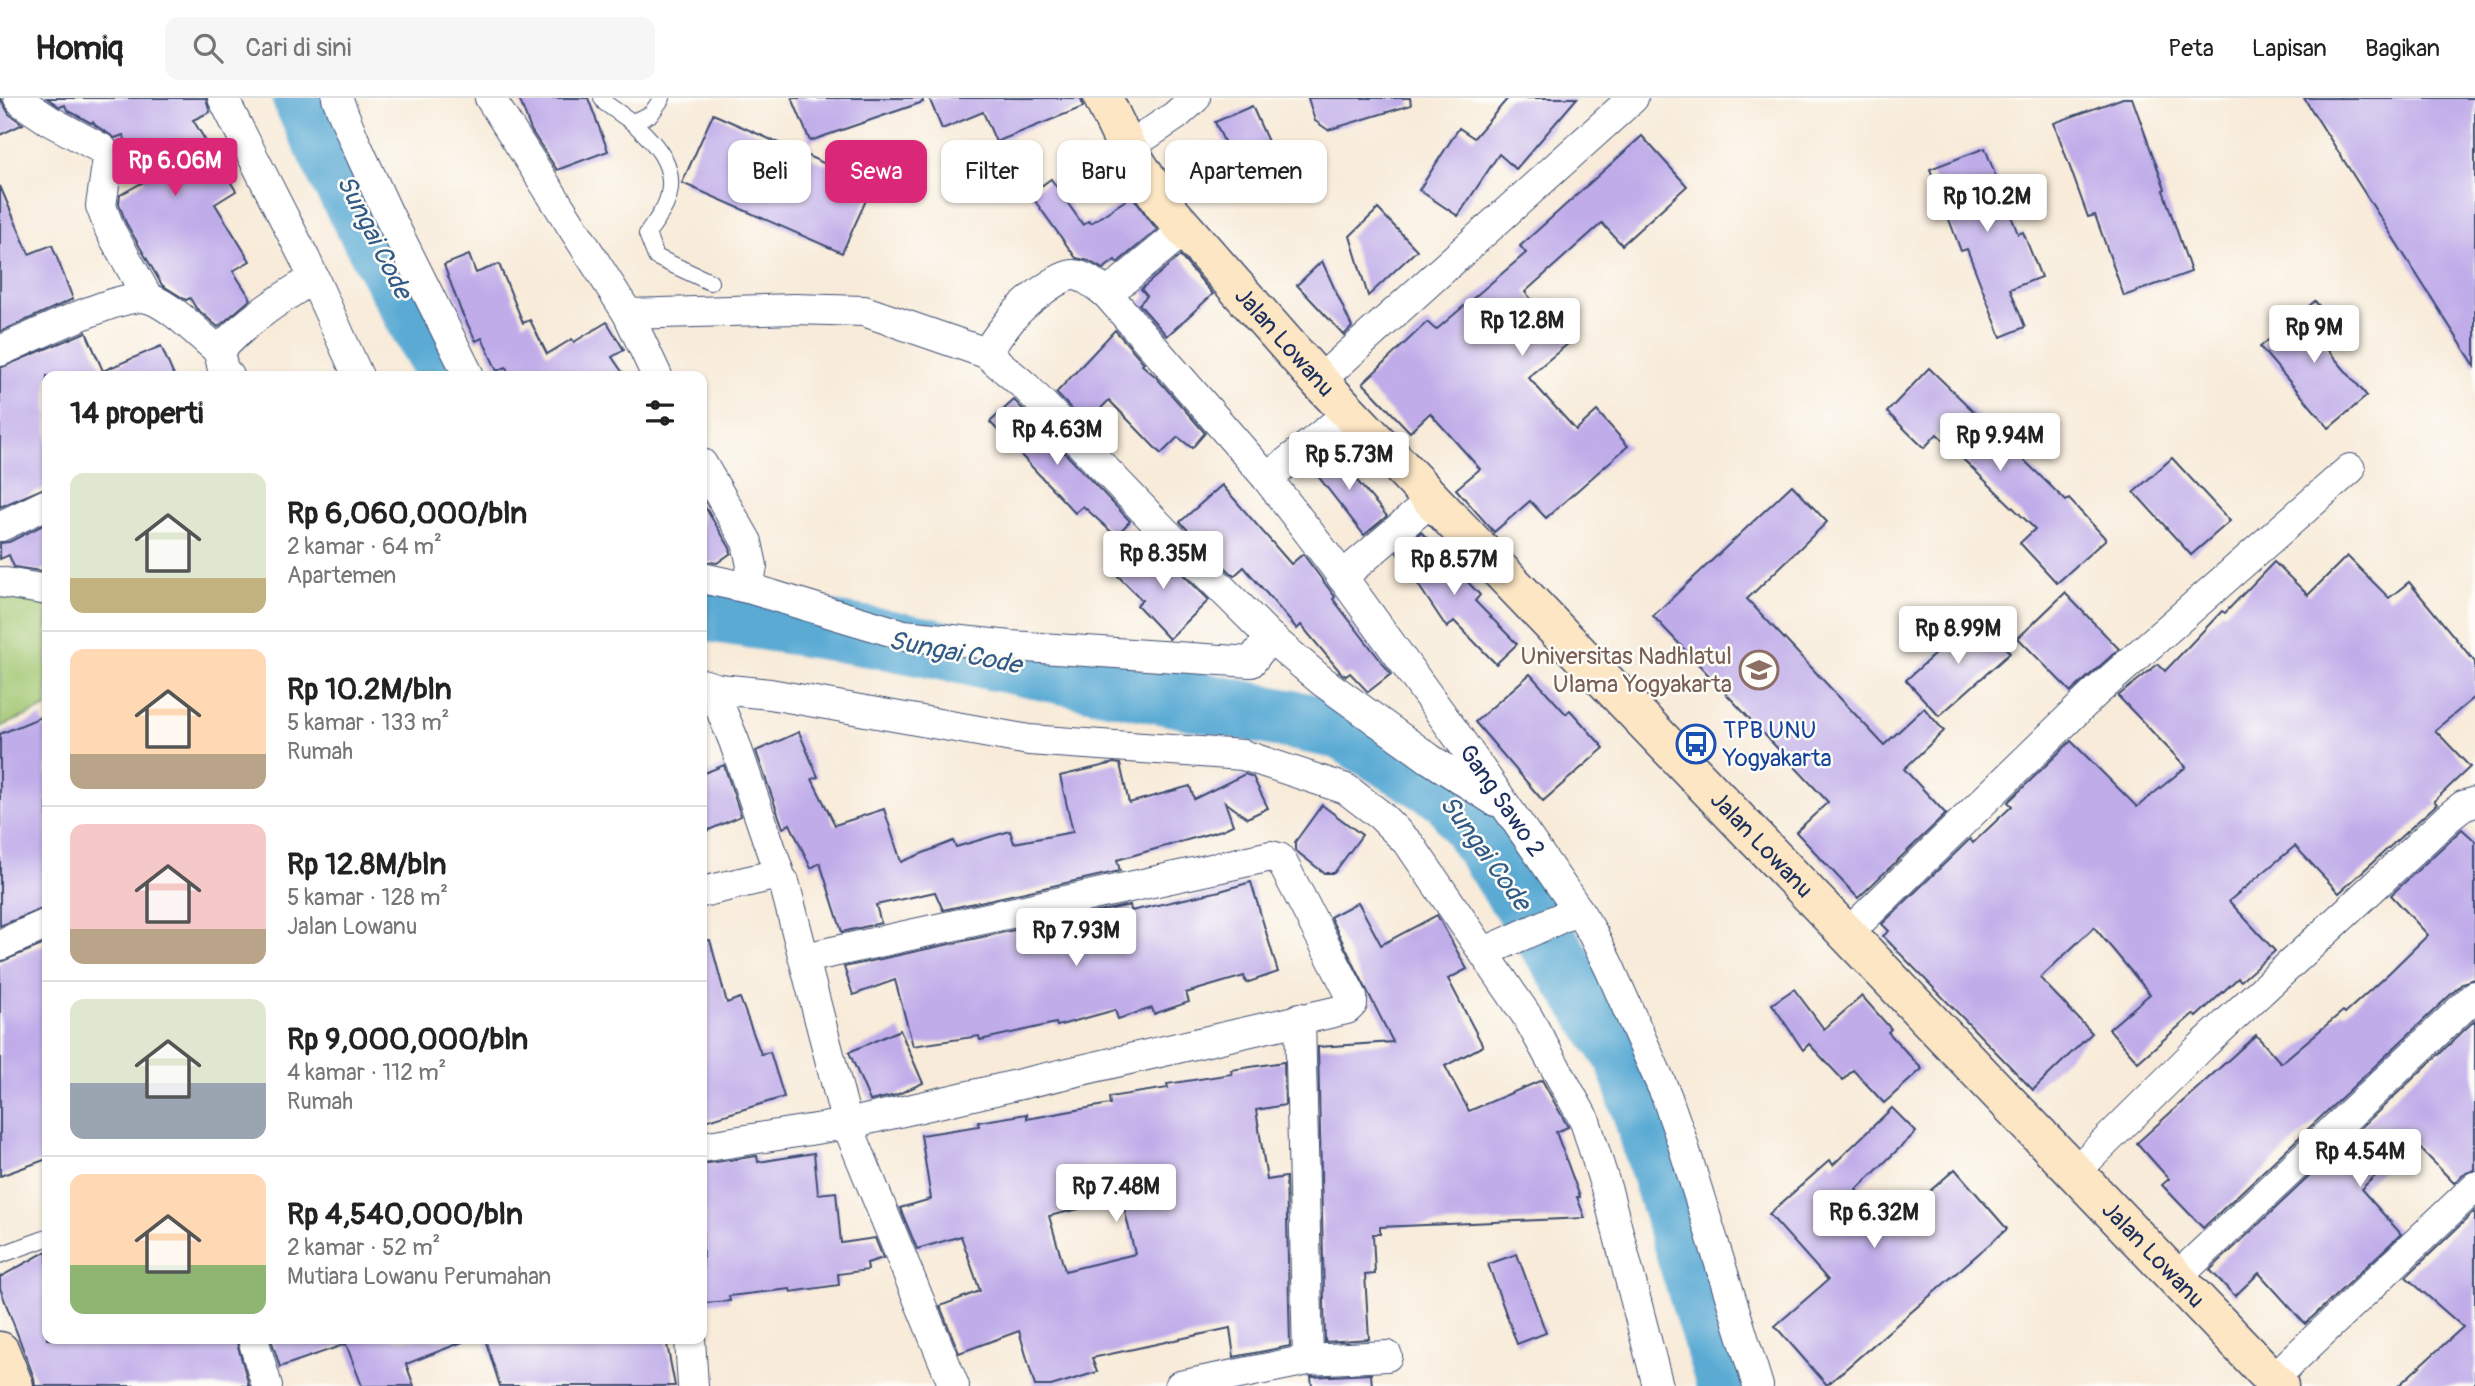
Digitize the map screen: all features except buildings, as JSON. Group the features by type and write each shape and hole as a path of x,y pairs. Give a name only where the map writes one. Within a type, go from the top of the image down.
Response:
{"main road":[{"name":"Jalan Lowanu","path":"1103,98 1123,140"},
{"name":"Jalan Lowanu","path":"1151,185 1184,230 1349,413 2276,1383"},
{"path":"0,1351 14,1386"}],"street":[{"path":"19,98 50,121 102,149 108,158 101,206 110,230 148,298"},
{"path":"223,98 314,278 356,371"},
{"path":"337,98 382,202 466,371"},
{"path":"490,98 628,314 655,371"},
{"path":"1139,140 1175,116 1195,98"},
{"path":"1319,381 1633,98"},
{"path":"1107,294 1184,230"},
{"name":"Gang Sawo 2","path":"986,353 1014,315 1064,276 1081,276 1107,294 1267,478 1342,576 1508,809 1568,915 1599,945 1666,1095 1698,1187 1758,1386"},
{"path":"0,351 118,301 138,296 161,304 224,364 232,336 314,278"},
{"path":"628,314 794,309 864,311 986,353 1026,387 1164,531 1270,636 1322,681 1430,759 1508,809"},
{"path":"1267,478 1349,413"},
{"path":"1847,934 2095,693 2350,469"},
{"path":"707,473 747,542 752,566 748,589"},
{"path":"1342,576 1432,500"},
{"path":"1,526 42,506"},
{"path":"707,579 904,635 1011,646 1251,662 1270,636"},
{"path":"0,582 42,589"},
{"path":"954,1386 847,1124 787,887 781,879 734,741 710,694 719,689 770,694 1029,740 1243,755 1346,789 1380,815 1410,845 1493,948 1584,1121 1608,1194 1658,1386"},
{"path":"2075,1172 2201,1047 2449,817 2463,806 2475,802"},
{"path":"707,1146 847,1124 1347,1009 1352,1004 1352,992 1282,862 1271,856 805,958"},
{"path":"707,891 774,875 781,879"},
{"path":"1493,948 1568,915"},
{"path":"0,945 42,927"},
{"path":"2176,1278 2475,996"},
{"path":"1300,1018 1308,1360"},
{"path":"2276,1383 2475,1186"},
{"path":"254,1344 267,1386"},
{"path":"690,1344 693,1386"},
{"path":"1180,1386 1308,1360 1387,1356"}],"lane":[{"path":"602,98 655,142 671,178 665,205 647,234 656,257 710,282"},
{"path":"632,122 651,114 662,98"},
{"path":"0,1255 42,1240"}],"green space":[{"path":"0,594 42,604 42,709 0,727"}],"waterway":[{"name":"Sungai Code","path":"302,98 342,182 444,371"},
{"name":"Sungai Code","path":"707,612 890,640 1342,730 1450,795 1625,1057 1727,1386"}],"place":[{"name":"Universitas Nadhlatul Ulama Yogyakarta","path":"1759,670"},
{"name":"TPB UNU Yogyakarta","path":"1696,744"}]}
